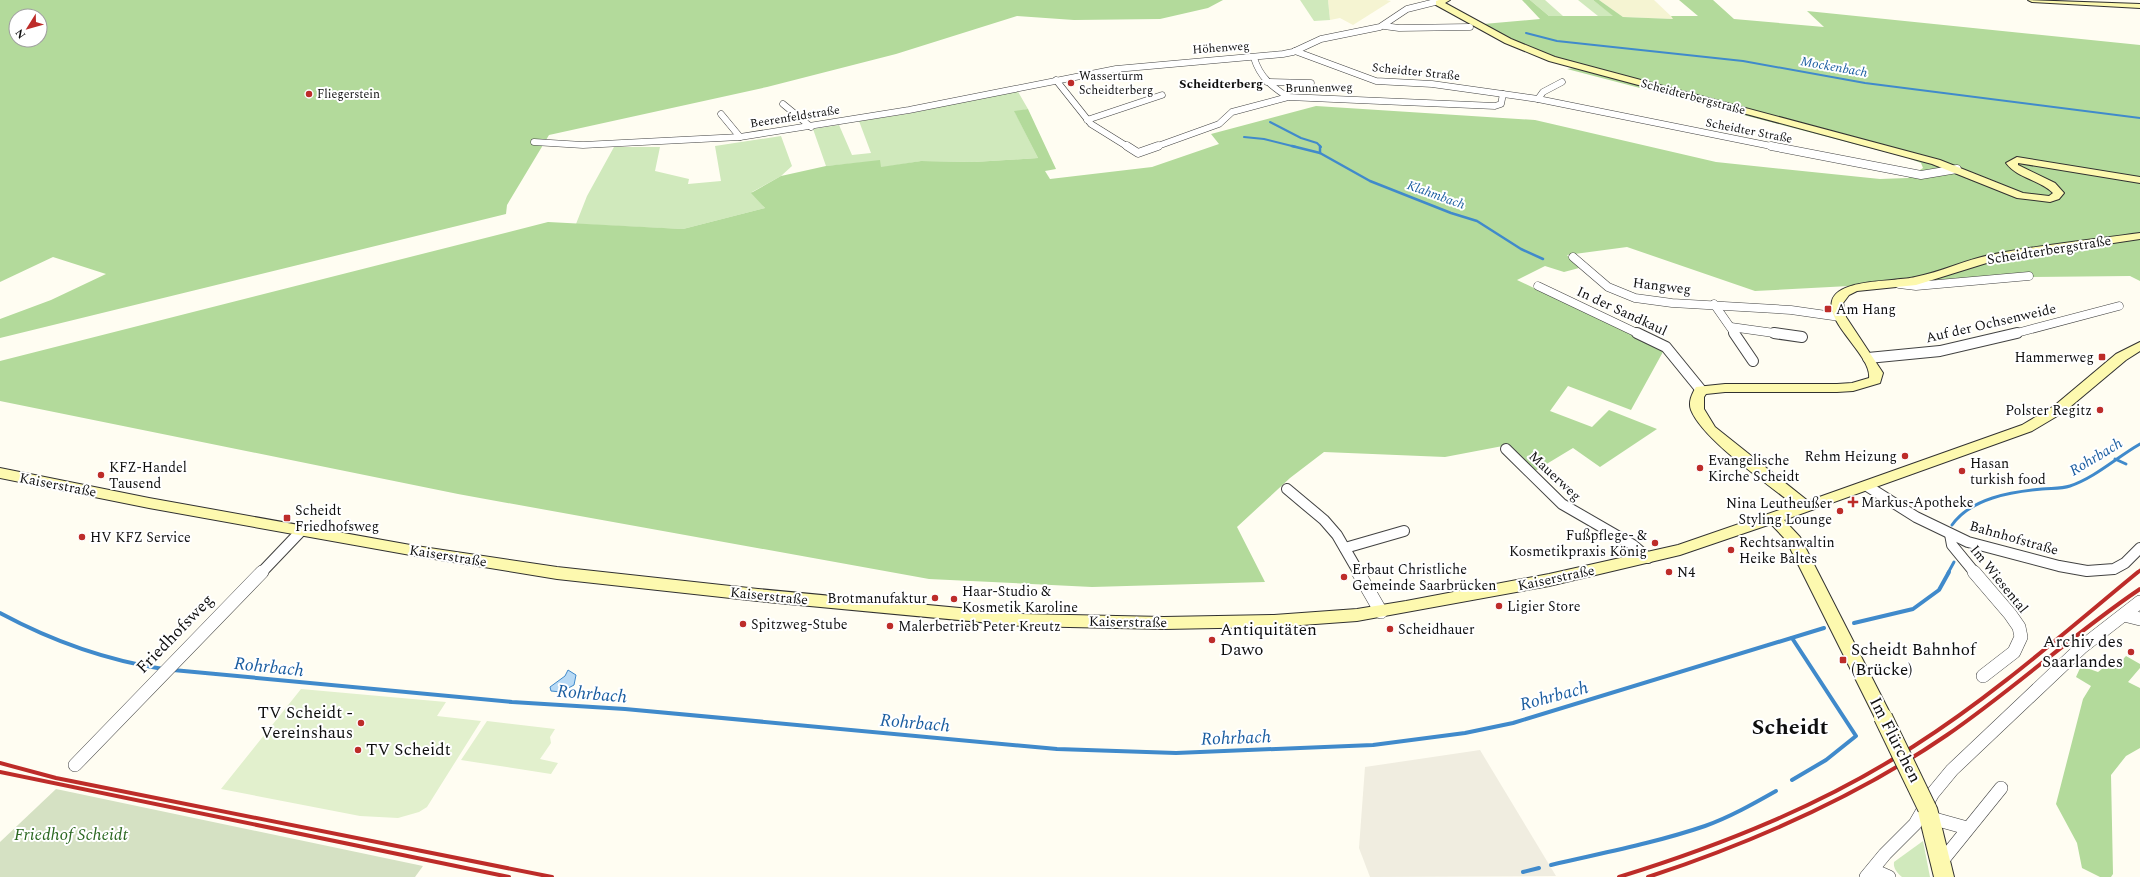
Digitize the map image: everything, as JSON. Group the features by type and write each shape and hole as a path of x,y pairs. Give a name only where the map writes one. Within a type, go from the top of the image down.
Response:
{"street":[{"path":"2032,0 2140,6"},
{"name":"Scheidterbergstraße","path":"1439,2 1472,25 1486,29 1514,44 1552,59 1912,155 1957,169 2009,194 2029,201 2063,201 2069,195 2064,188 2053,182 2014,167 2011,163 2014,160 2026,160 2080,171 2140,180"},
{"name":"Höhenweg","path":"1384,26 1407,8 1439,2"},
{"name":"Höhenweg","path":"1056,80 1116,69 1254,58 1295,51 1321,39 1384,26 1399,28 1472,25"},
{"name":"Scheidter Straße","path":"1295,51 1376,81 1432,84 1538,99 1908,174 1929,175 1957,169"},
{"path":"1254,58 1259,75 1288,97"},
{"path":"1056,80 1087,120 1162,96"},
{"name":"Beerenfeldstraße","path":"534,142 583,145 740,137 909,110 1056,80"},
{"path":"1268,82 1311,83"},
{"path":"1538,99 1544,92 1562,82"},
{"name":"Brunnenweg","path":"1087,120 1097,128 1138,153 1219,124 1232,112 1288,97 1427,101 1495,106 1501,104 1503,94"},
{"path":"783,104 811,126"},
{"path":"721,114 740,137"},
{"name":"Scheidterbergstraße","path":"1840,317 1837,303 1839,297 1845,292 1855,288 1888,283 1916,281 1992,258 2140,236"},
{"name":"Hangweg","path":"1573,257 1603,283 1627,296 1662,302 1714,304 1791,310 1840,317"},
{"name":"Scheidterbergstraße","path":"1888,283 1916,286 2029,276"},
{"name":"In der Sandkaul","path":"1538,286 1666,347 1701,390"},
{"path":"1714,304 1753,360"},
{"name":"Auf der Ochsenweide","path":"1868,358 1944,352 2037,328 2096,310 2119,306"},
{"path":"1806,507 1710,430 1697,409 1697,397 1701,390 1725,388 1853,387 1874,380 1876,373 1868,358 1840,317"},
{"path":"1731,327 1802,337"},
{"name":"Kaiserstraße","path":"0,473 416,551 557,573 758,595 1022,620 1164,623 1274,621 1381,612 1541,582 1680,550 1867,486 2027,428 2059,409 2121,356 2140,346"},
{"name":"Mauerweg","path":"1506,449 1562,504 1633,545 1648,558"},
{"name":"Bahnhofstraße","path":"1867,486 1950,534 2000,552 2079,570 2101,571 2115,569 2138,550"},
{"path":"1287,489 1330,526 1345,548 1381,612"},
{"name":"Im Flürchen","path":"1774,518 1792,537 1883,716 1929,813 1946,872"},
{"name":"Friedhofsweg","path":"75,765 157,678 302,530"},
{"path":"1345,548 1404,531"},
{"name":"Im Wiesental","path":"1950,534 1952,545 2010,614 2019,627 2021,637 2014,652 1983,676"},
{"path":"1889,877 1870,874 1885,854 1915,824 1933,793 1952,770 2082,647 2140,602"},
{"path":"2124,615 2140,619"},
{"name":"Im Flürchen","path":"1946,872 1967,828 2001,788"},
{"path":"1929,813 1967,828"}],"green space":[{"path":"0,0 1223,0 1208,8 1160,19 1074,20 1017,16 896,54 767,87 549,135 507,205 506,214 0,338 0,319 51,300 106,274 53,257 0,282"},
{"path":"1300,0 1328,0 1330,20 1314,21"},
{"path":"1328,0 1391,1 1353,25 1340,18 1330,20"},
{"path":"1522,0 1530,0 1549,16 1613,16 1593,0 1599,0 1623,17 1673,19 1671,16 1698,16 1679,0 1713,0 1734,19 1824,27 1807,11 2140,45 2140,281 2130,276 2020,277 1755,291 1627,247 1567,255 1579,268 1564,272 1545,266 1517,280 1664,350 1631,410 1568,386 1550,411 1592,427 1609,410 1657,429 1600,467 1573,448 1535,471 1508,445 1445,457 1324,452 1290,478 1237,527 1265,582 1092,587 929,579 458,494 0,401 0,361 548,222 683,229 765,208 751,193 781,176 826,166 880,160 881,167 921,161 974,162 1038,158 1014,111 1028,109 1056,169 1045,171 1050,179 1152,167 1219,144 1211,134 1316,106 1535,120 1716,162 1880,179 1908,178 1923,168 1921,163 1908,158 1567,69 1574,68 1505,42 1472,25 1540,19"},
{"path":"1530,0 1545,0 1563,16 1549,16"},
{"path":"1578,0 1593,0 1614,16 1598,16"},
{"path":"1599,0 1654,0 1674,19 1623,17"},
{"path":"1017,90 1028,109 1015,112 1038,158 974,162 921,161 880,168 879,161 826,166 813,129 839,125 852,155 871,153 859,121 907,114"},
{"path":"781,136 792,166 781,176 752,192 765,208 683,229 576,224 587,196 614,147 660,147 655,171 689,179 688,184 721,181 715,146"},
{"path":"2126,656 2140,664 2140,668 2128,682 2140,688 2140,748 2126,756 2111,775 2113,874 2111,877 2100,877 2082,868 2077,843 2056,804 2083,699 2091,686 2076,677 2081,666 2098,672 2107,665 2114,669"},
{"name":"TV Scheidt","path":"301,689 446,702 437,716 481,721 427,807 419,812 398,818 360,816 221,789"},
{"path":"487,721 555,729 550,737 551,743 540,759 558,763 551,774 461,760"},
{"name":"Friedhof Scheidt","path":"56,789 423,866 415,877 0,877 0,842"},
{"path":"1923,841 1930,877 1902,877 1898,874 1894,866 1894,862"}],"shaded area":[{"path":"1480,750 1556,876 1370,877 1359,848 1365,767"}],"water":[{"path":"568,670 576,675 574,685 561,692 551,691 550,687 565,676"}],"waterway":[{"name":"Mockenbach","path":"1526,33 1557,41 1743,61 1865,83 2140,118"},
{"name":"Klahmbach","path":"1270,122 1301,138 1317,143 1320,146"},
{"name":"Klahmbach","path":"1244,137 1264,139 1320,153"},
{"name":"Klahmbach","path":"1320,146 1320,153"},
{"name":"Klahmbach","path":"1320,153 1370,181 1451,213 1477,221 1521,249 1543,259"},
{"name":"Rohrbach","path":"2116,459 2140,444"},
{"name":"Rohrbach","path":"1952,525 1970,508 1992,498 2018,492 2070,486 2098,472 2116,459"},
{"path":"2116,459 2126,464"},
{"name":"Rohrbach","path":"1948,573 1954,562"},
{"name":"Rohrbach","path":"1854,623 1913,609 1939,590 1949,572"},
{"name":"Rohrbach","path":"0,613 59,641 79,648 100,655 163,669"},
{"name":"Rohrbach","path":"173,670 512,702 625,709 1057,749 1176,753 1373,745 1465,733 1513,723 1824,628"},
{"path":"1792,638 1856,736 1826,760 1792,780"},
{"path":"1551,865 1648,843 1705,826 1776,791"},
{"path":"1523,872 1539,868"}],"railway":[{"path":"1619,877 1658,865 1771,822 1844,787 1879,767 1914,746 1972,706 2029,662 2138,572"},
{"path":"1648,877 1726,849 1803,816 1876,779 1912,758 1972,717 2091,624 2140,589"},
{"path":"0,763 56,778 552,877"},
{"path":"0,772 509,877"}],"place":[{"name":"Wasserturm Scheidterberg","path":"1071,83"},
{"name":"Fliegerstein","path":"309,94"},
{"name":"Am Hang","path":"1828,309"},
{"name":"Hammerweg","path":"2102,357"},
{"name":"Polster Regitz","path":"2100,410"},
{"name":"Rehm Heizung","path":"1905,456"},
{"name":"Evangelische Kirche Scheidt","path":"1700,468"},
{"name":"Hasan turkish food","path":"1962,471"},
{"name":"KFZ-Handel Tausend","path":"101,475"},
{"name":"Markus-Apotheke","path":"1853,502"},
{"name":"Nina Leutheußer Styling Lounge","path":"1840,511"},
{"name":"Scheidt Friedhofsweg","path":"287,518"},
{"name":"HV KFZ Service","path":"82,537"},
{"name":"Fußpflege- & Kosmetikpraxis König","path":"1655,543"},
{"name":"Rechtsanwaltin Heike Baltes","path":"1731,550"},
{"name":"N4","path":"1669,572"},
{"name":"Erbaut Christliche Gemeinde Saarbrücken","path":"1344,577"},
{"name":"Brotmanufaktur","path":"935,598"},
{"name":"Haar-Studio & Kosmetik Karoline","path":"954,599"},
{"name":"Ligier Store","path":"1499,606"},
{"name":"Spitzweg-Stube","path":"743,624"},
{"name":"Malerbetrieb Peter Kreutz","path":"890,626"},
{"name":"Scheidhauer","path":"1390,629"},
{"name":"Antiquitäten Dawo","path":"1212,640"},
{"name":"Archiv des Saarlandes","path":"2131,652"},
{"name":"Scheidt Bahnhof (Brücke)","path":"1843,660"},
{"name":"TV Scheidt - Vereinshaus","path":"361,723"},
{"name":"TV Scheidt","path":"358,750"}],"district":[{"name":"Scheidterberg","path":"1221,84"},
{"name":"Scheidt","path":"1790,727"}]}
